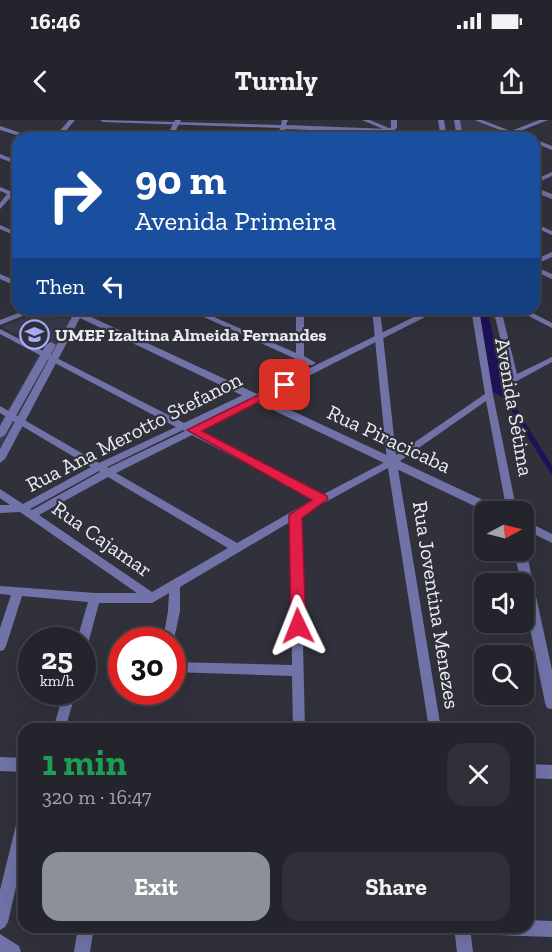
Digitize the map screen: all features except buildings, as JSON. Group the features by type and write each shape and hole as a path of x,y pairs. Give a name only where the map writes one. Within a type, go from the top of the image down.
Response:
{"street":[{"path":"62,132 72,120"},
{"path":"103,120 178,121 390,131 394,128 394,120"},
{"path":"282,132 285,120"},
{"path":"365,120 393,132"},
{"path":"514,132 545,120"},
{"path":"482,121 509,132"},
{"path":"0,207 12,197"},
{"path":"0,323 21,315"},
{"path":"0,459 16,418 73,315"},
{"name":"Rua Piracicaba","path":"81,315 475,501"},
{"path":"203,315 312,363"},
{"path":"300,315 300,358"},
{"name":"Rua Joventina Menezes","path":"377,315 392,462 434,723"},
{"name":"Rua Ana Merotto Stefanon","path":"28,511 104,470 379,334 412,315"},
{"name":"Rua Ana Merotto Stefanon","path":"252,397 312,363 423,315"},
{"name":"Avenida Sétima","path":"476,315 510,501"},
{"path":"498,315 514,379 551,363"},
{"path":"531,315 552,326"},
{"path":"0,331 322,499"},
{"path":"0,590 95,598 152,598 175,587 322,499 392,462 489,395"},
{"path":"0,409 238,549"},
{"path":"0,435 16,418"},
{"name":"Rua Cajamar","path":"0,493 152,598"},
{"path":"0,509 28,511"},
{"path":"295,515 298,723"},
{"path":"534,529 552,539"},
{"path":"522,561 552,703"},
{"path":"171,627 175,587"},
{"path":"0,646 18,592"},
{"path":"87,627 95,598"},
{"path":"186,667 299,671"},
{"path":"61,723 66,705"},
{"path":"0,764 18,765"},
{"path":"534,771 552,772"},
{"path":"0,922 18,846"},
{"path":"534,928 552,929"},
{"path":"82,952 85,933"},
{"path":"463,933 465,952"},
{"path":"0,942 13,952"}],"shaded area":[{"path":"459,120 472,120 502,131 499,132 462,132"},
{"path":"32,315 77,320 0,463 0,423 43,347 2,327"},
{"path":"480,315 488,315 504,385 552,466 552,476 504,398 493,392"}],"place":[{"name":"UMEF Izaltina Almeida Fernandes","path":"34,335"}],"route":[{"path":"285,385 193,430 322,499 295,515 298,626"}]}
